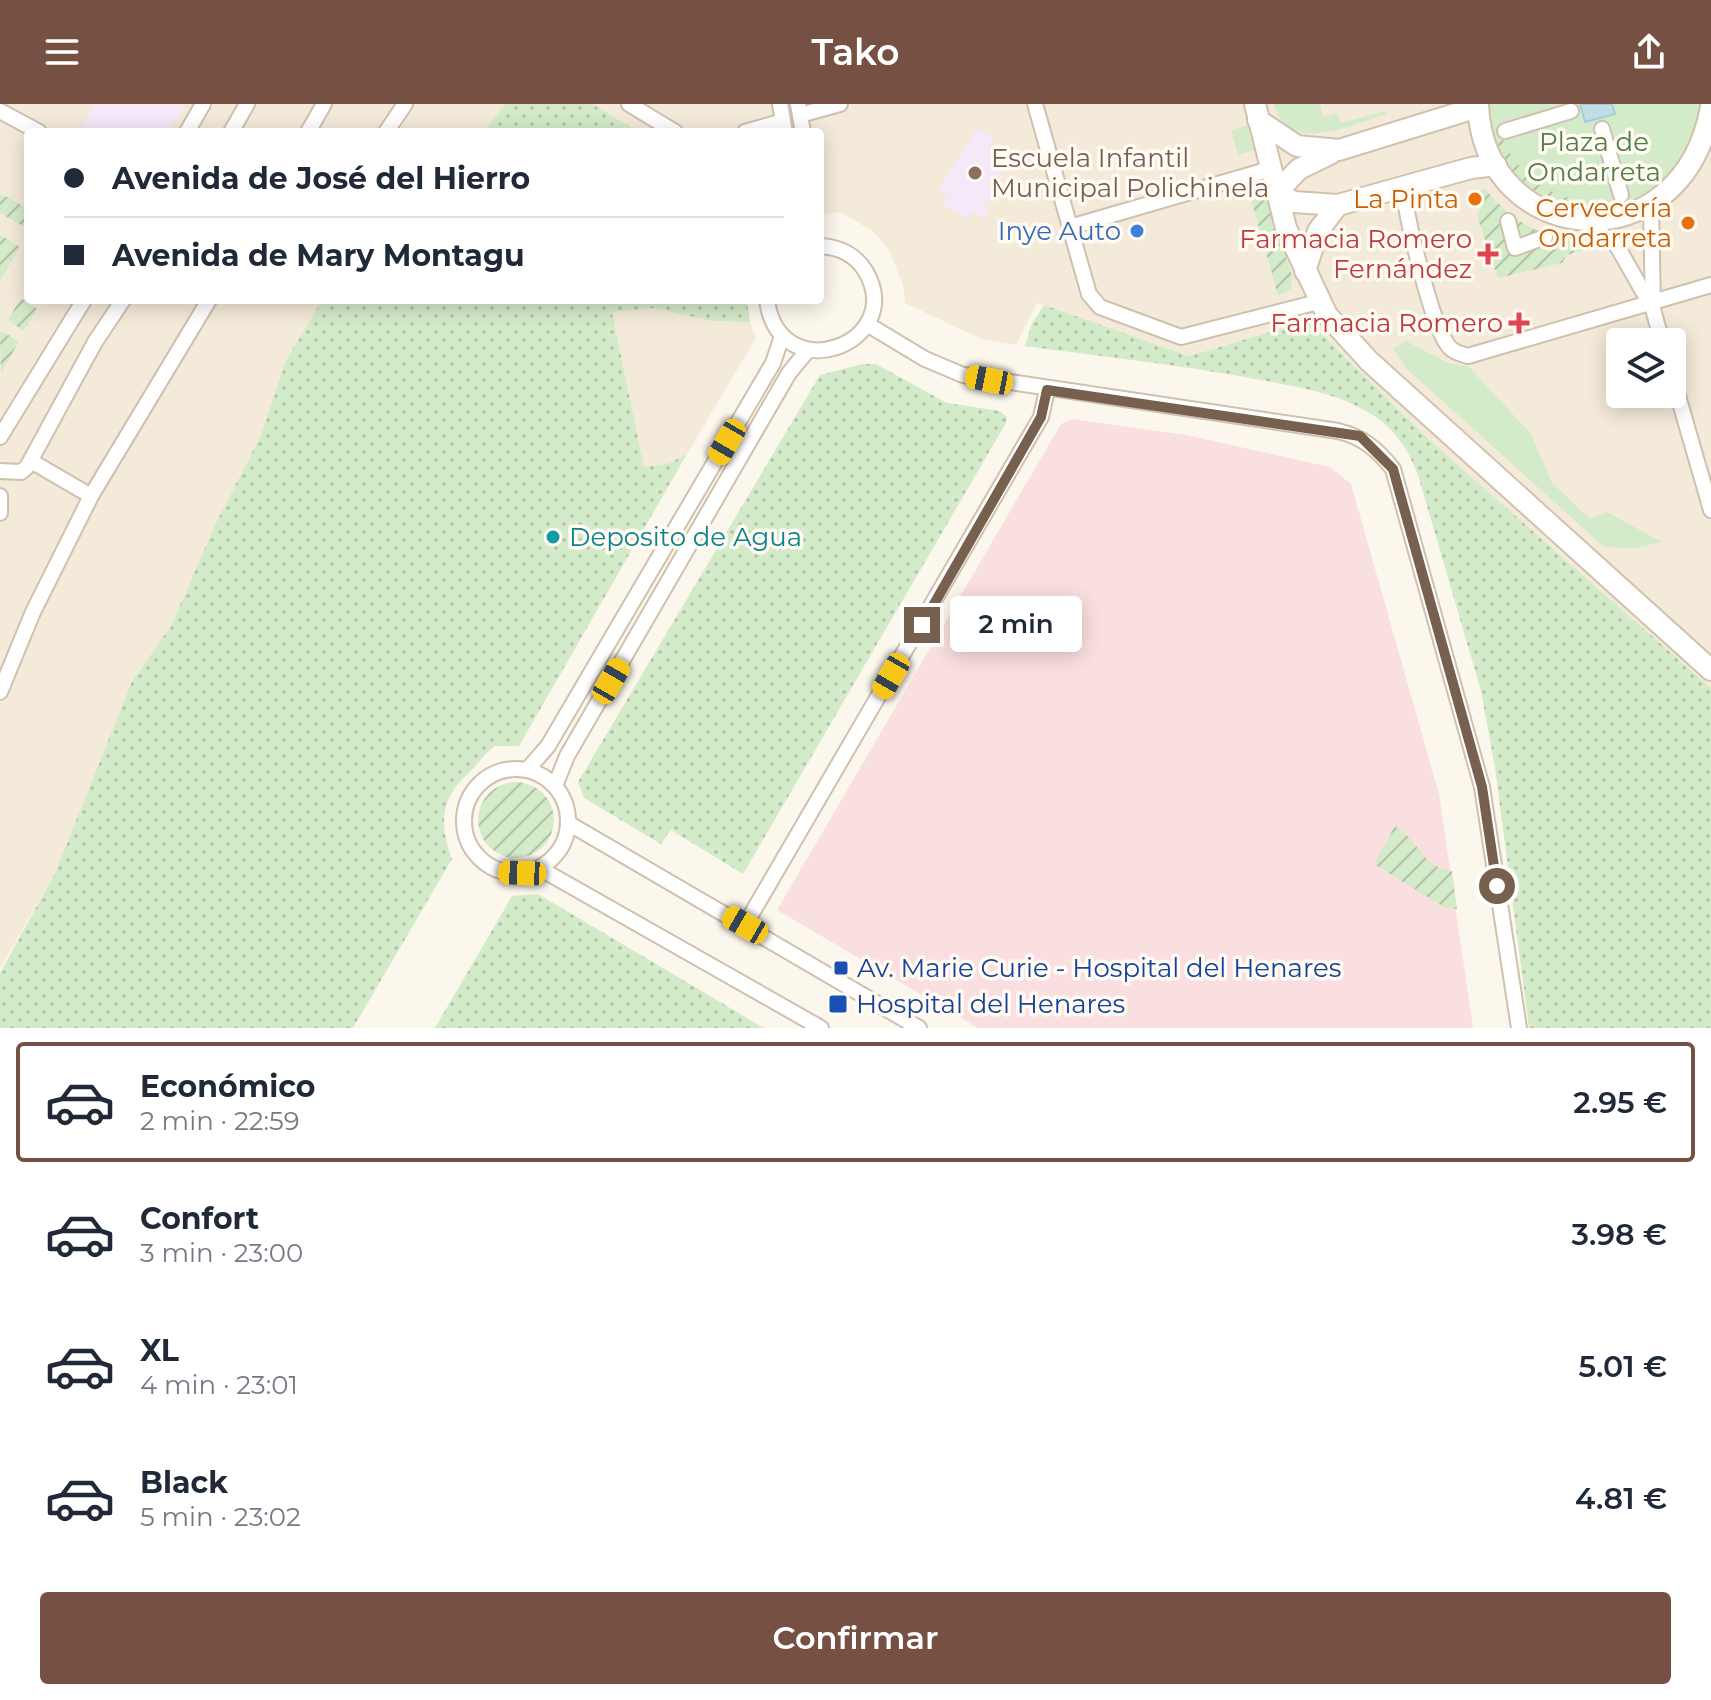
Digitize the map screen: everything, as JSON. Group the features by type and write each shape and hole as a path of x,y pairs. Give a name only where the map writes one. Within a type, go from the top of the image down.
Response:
{"street":[{"path":"189,128 203,104"},
{"path":"233,128 247,104"},
{"path":"310,128 324,104"},
{"path":"389,128 405,104"},
{"path":"780,104 784,126"},
{"path":"799,110 840,104"},
{"path":"1035,104 1094,302 1172,335 1189,337 1322,301"},
{"path":"635,105 669,128"},
{"path":"1276,193 1299,169 1339,150 1478,105 1484,137 1496,165 1524,197 1554,213 1584,220 1627,215 1651,205 1681,180 1693,163 1707,129 1711,107"},
{"path":"0,111 32,128"},
{"path":"1505,131 1571,111"},
{"path":"1256,112 1297,146 1339,150"},
{"path":"1256,112 1276,193 1305,271 1335,325 1369,361 1711,670"},
{"path":"1602,129 1621,195"},
{"path":"1276,193 1294,202 1338,205 1471,168 1496,165"},
{"path":"1070,227 1270,169"},
{"path":"1403,188 1444,341 1455,352 1468,356 1652,305 1711,285"},
{"path":"1305,271 1318,231 1338,205"},
{"path":"1651,205 1652,305 1658,328"},
{"path":"1584,220 1617,246 1652,305"},
{"path":"1508,221 1515,248 1537,246"},
{"path":"768,304 771,319 782,336 808,350 841,347 867,324 873,305 868,276 856,259 825,246"},
{"path":"0,437 82,304"},
{"path":"0,471 21,472 31,461 95,342 120,304"},
{"path":"0,692 33,612 91,496 207,304"},
{"path":"867,324 925,359 963,375 1047,390 1338,431 1360,436 1393,469 1482,787 1519,1028"},
{"path":"527,770 548,746 674,532 773,363 782,336"},
{"path":"555,786 567,756 789,373 808,350"},
{"path":"745,925 1041,417 1047,390"},
{"path":"1682,408 1711,510"},
{"path":"31,461 91,496"},
{"path":"0,496 0,513"},
{"path":"527,770 555,786 563,797 568,823 560,850 539,868 505,872 490,866 469,845 464,816 474,789 498,772 527,770"},
{"path":"568,823 919,1028"},
{"path":"539,868 821,1028"}],"shaded area":[{"path":"0,104 505,104 506,107 488,128 24,128 24,304 320,304 285,362 261,435 215,525 171,626 132,681 55,873 0,969"},
{"path":"95,104 185,104 171,128 81,128"},
{"path":"593,104 1711,104 1711,688 1435,445 1308,321 1189,356 1037,303 1016,345 981,339 905,303 903,285 889,250 874,232 840,212 824,214 824,128 632,128"},
{"name":"Escuela Infantil Municipal Polichinela","path":"978,128 990,135 993,141 990,147 1011,160 1005,169 1001,166 998,171 1003,175 997,184 991,180 988,186 998,193 992,202 986,199 984,203 989,207 983,217 973,211 968,219 942,203 947,194 939,189"},
{"path":"654,308 712,321 750,322 756,338 687,454 670,463 644,467 612,312"},
{"name":"Hospital del Henares","path":"1072,419 1186,435 1330,467 1351,484 1439,794 1473,1028 978,1028 777,910 1061,424"}],"green space":[{"path":"505,104 593,104 632,128 487,128"},
{"path":"1274,104 1320,104 1323,117 1337,113 1340,123 1385,111 1386,114 1339,129 1307,133 1293,129 1282,120"},
{"name":"Plaza de Ondarreta","path":"1488,104 1701,104 1692,146 1671,175 1651,192 1629,204 1589,208 1543,195 1518,178 1508,167 1497,144"},
{"path":"1248,125 1254,150 1238,155 1231,130"},
{"path":"1503,140 1523,170 1550,191 1582,201 1619,200 1619,207 1580,207 1545,197 1529,188 1504,161 1495,143"},
{"path":"1485,189 1505,210 1527,226 1552,236 1580,241 1583,250 1567,255 1562,263 1498,278 1477,216 1481,207 1476,191"},
{"path":"0,193 24,207 24,227 0,213"},
{"path":"1265,195 1292,275 1291,290 1278,295 1251,199"},
{"path":"0,235 20,247 0,281"},
{"path":"21,298 24,304 37,309 24,331 8,320"},
{"path":"320,304 748,304 750,322 712,321 654,308 612,312 644,467 670,463 687,454 519,746 495,746 452,792 444,823 452,859 353,1028 0,1028 0,973 55,873 132,681 171,626 215,525 261,435 285,362"},
{"path":"1044,305 1189,356 1308,321 1435,445 1711,688 1711,1028 1529,1028 1495,768 1481,691 1418,475 1394,433 1358,407 1303,388 1202,370 1025,346 1032,323"},
{"path":"0,333 19,341 1,374"},
{"path":"1406,341 1448,363 1468,366 1531,434 1552,483 1590,519 1607,512 1662,542 1636,548 1604,547 1407,369 1393,349"},
{"path":"862,364 876,364 947,403 1000,411 1007,417 1006,423 743,874 671,830 661,844 584,798 578,782 820,375"},
{"path":"516,782 531,785 543,793 551,805 554,820 551,835 543,847 531,855 516,858 501,855 489,847 481,835 478,820 481,805 489,793 501,785"},
{"path":"1395,826 1434,865 1452,871 1457,909 1442,906 1374,864"},
{"path":"538,894 764,1028 435,1028 512,896"}],"water":[{"path":"1580,104 1612,104 1615,114 1585,122"}],"place":[{"name":"Escuela Infantil Municipal Polichinela","path":"975,173"},
{"name":"La Pinta","path":"1475,199"},
{"name":"Cervecería Ondarreta","path":"1688,223"},
{"name":"Inye Auto","path":"1137,231"},
{"name":"Farmacia Romero Fernández","path":"1488,254"},
{"name":"Farmacia Romero","path":"1519,323"},
{"name":"Deposito de Agua","path":"553,537"},
{"name":"Av. Marie Curie - Hospital del Henares","path":"841,968"},
{"name":"Hospital del Henares","path":"838,1004"}],"route":[{"path":"922,625 1041,417 1047,390 1360,436 1393,469 1482,787 1497,886"}]}
